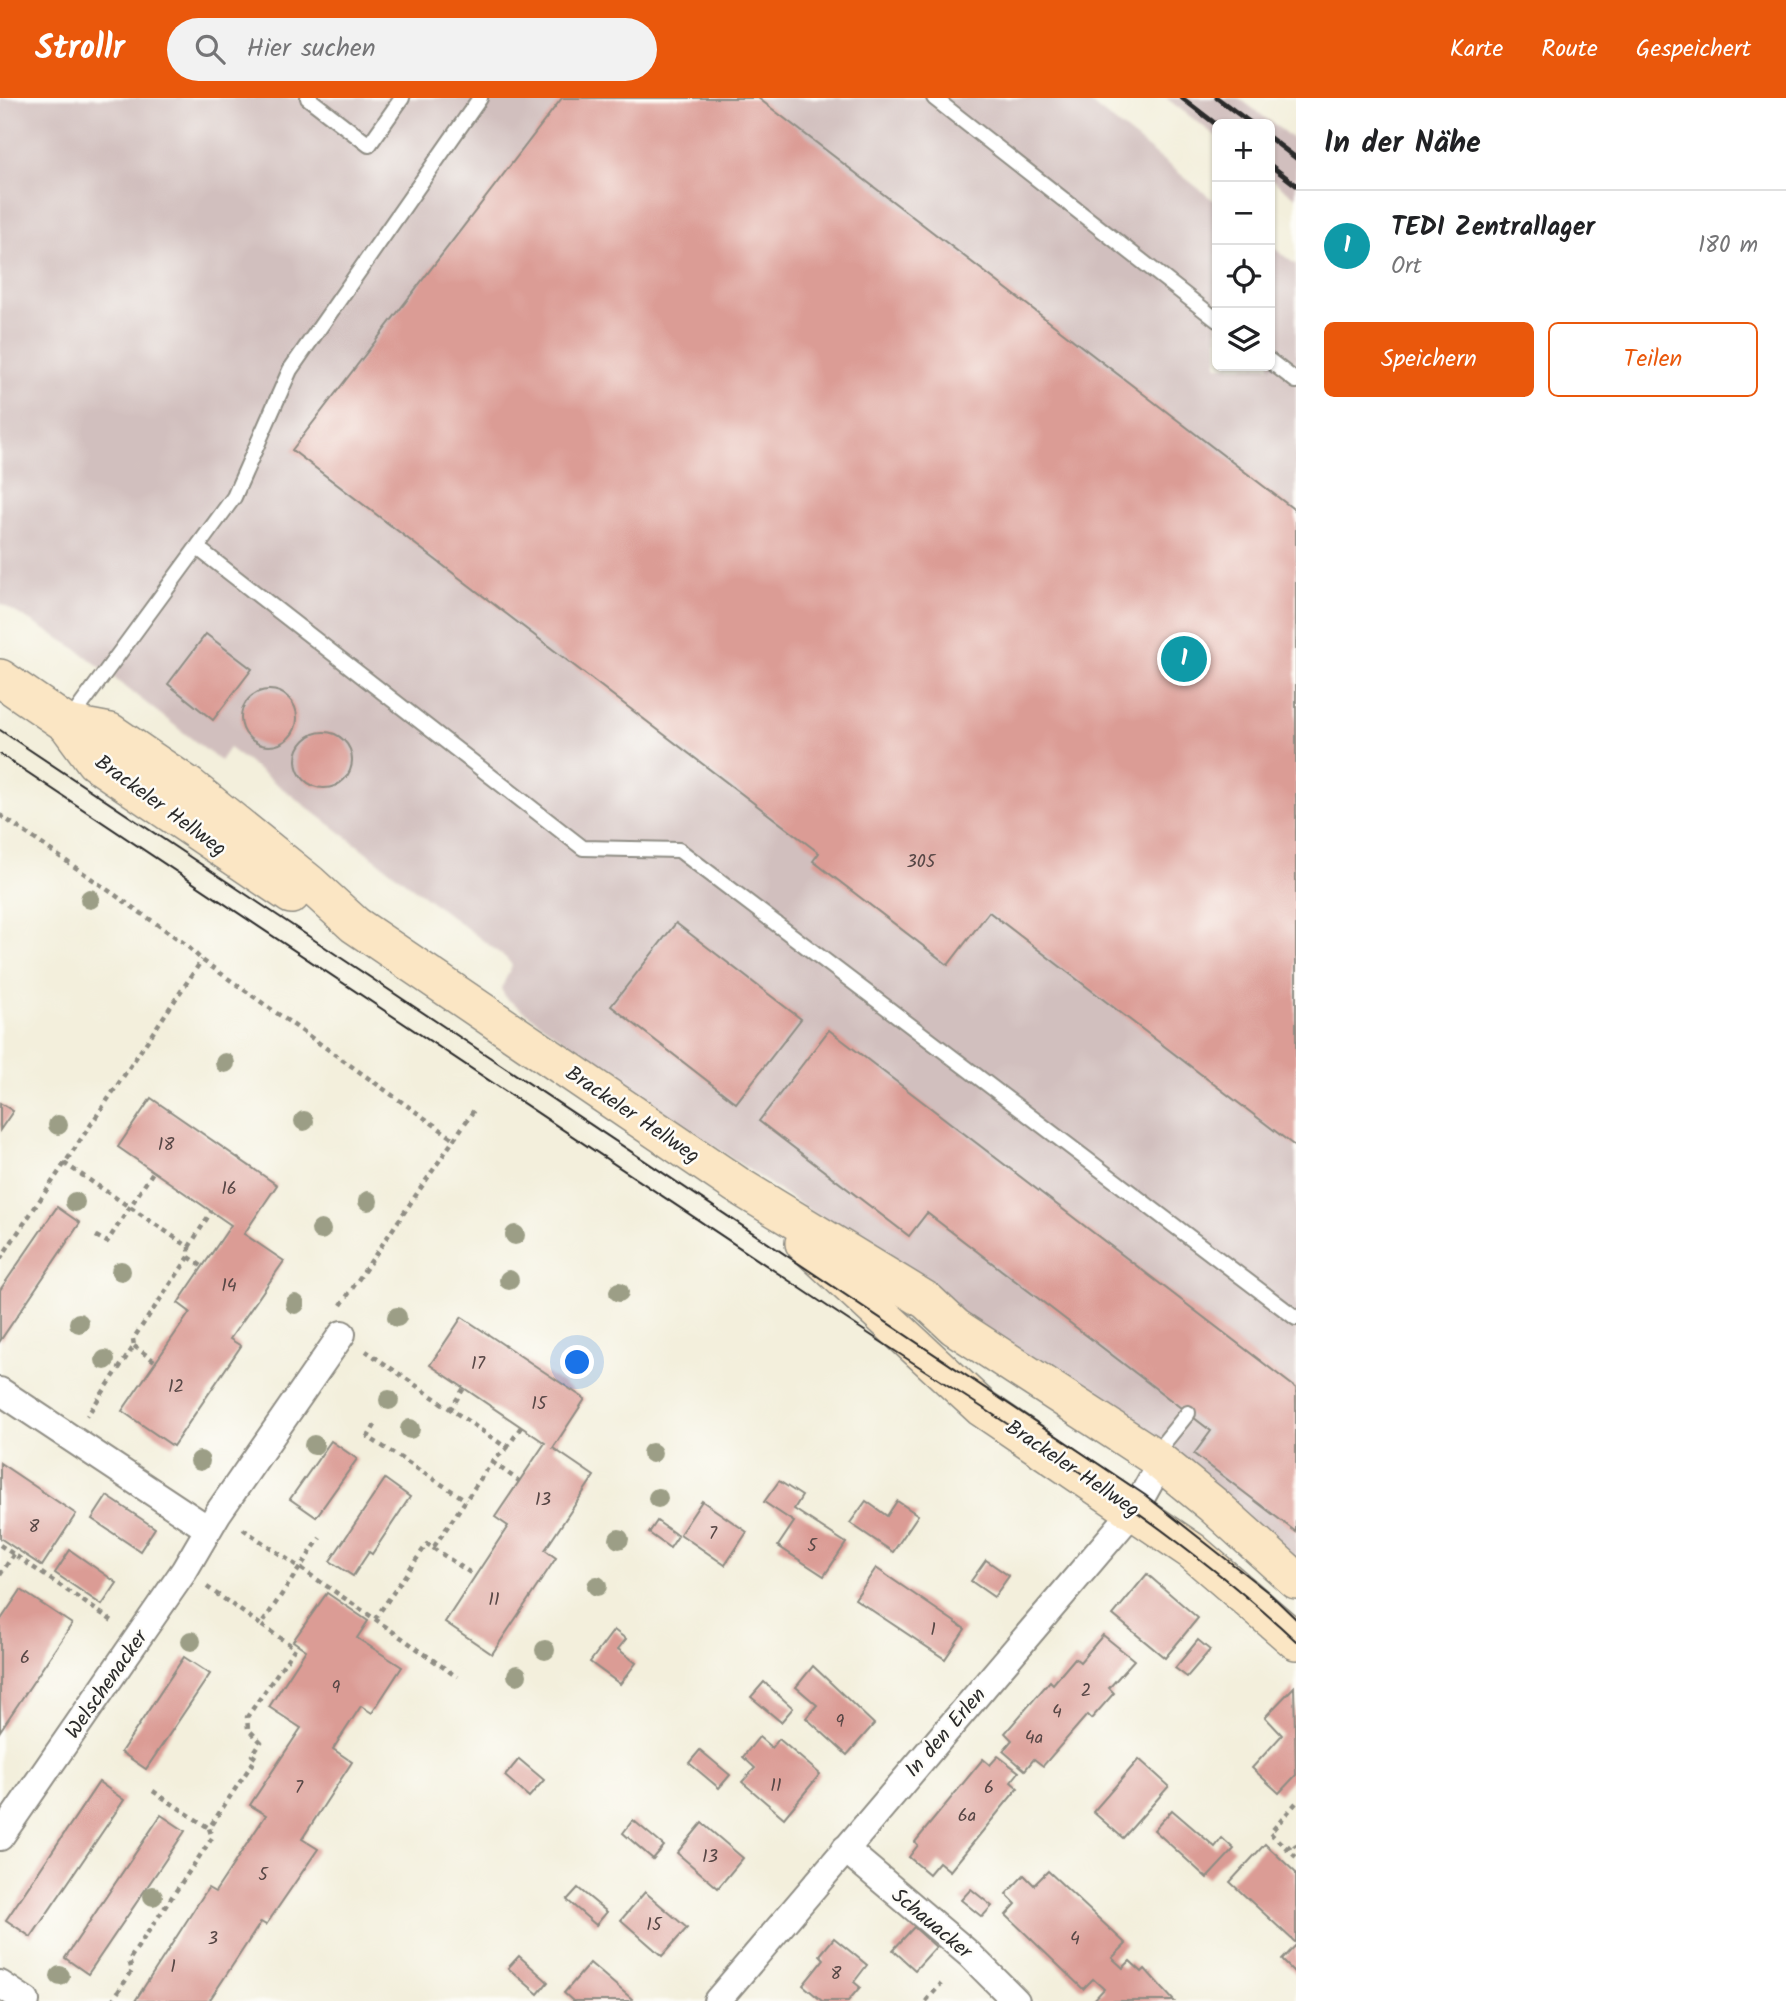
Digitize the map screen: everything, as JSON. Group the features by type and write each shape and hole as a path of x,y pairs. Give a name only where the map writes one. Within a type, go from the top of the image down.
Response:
{"main road":[{"name":"Brackeler Hellweg","path":"0,678 67,724 95,762 175,819 298,901 355,925 737,1185 927,1301 955,1327 1153,1456 1213,1505 1296,1580"},
{"name":"Brackeler Hellweg","path":"737,1185 982,1408 1135,1509 1231,1582 1296,1641"},
{"name":"Brackeler Hellweg","path":"855,1292 893,1309 955,1327"}],"street":[{"name":"Welschenacker","path":"0,1837 138,1639 184,1571 213,1521 342,1334"},
{"path":"0,1391 213,1521"},
{"name":"In den Erlen","path":"717,2001 1100,1553 1135,1509 1155,1473 1153,1456"},
{"name":"Schauacker","path":"845,1849 970,1954 1016,2001"},
{"path":"0,1984 26,2001"}],"lane":[{"path":"308,98 369,145 402,98"},
{"path":"67,724 199,549 234,496 290,370 480,98"},
{"path":"934,98 1212,316"},
{"path":"1275,365 1296,381"},
{"path":"199,549 583,848 679,850 1296,1318"},
{"path":"1153,1456 1188,1413"}],"path":[{"path":"0,815 184,943 202,960 454,1139"},
{"path":"0,1259 202,960"},
{"path":"474,1110 328,1324 507,1448"},
{"path":"65,1163 189,1247"},
{"path":"96,1236 107,1242 153,1171"},
{"path":"82,1422 134,1346 133,1339 189,1257 189,1247 211,1212"},
{"path":"189,1257 203,1267"},
{"path":"134,1346 156,1362"},
{"path":"450,1410 464,1388"},
{"path":"375,1425 368,1437 466,1500"},
{"path":"433,1548 492,1462 507,1448 521,1427"},
{"path":"492,1462 519,1481"},
{"path":"213,1521 299,1568 457,1677"},
{"path":"261,1625 320,1538"},
{"path":"1,1543 138,1639"},
{"path":"375,1619 427,1544 475,1576"},
{"path":"0,1575 14,1554"},
{"path":"184,1571 295,1648 247,1717 248,1729 261,1742 252,1755 256,1758 209,1828"},
{"path":"112,2001 132,1971 129,1960 212,1838 209,1828 153,1791"},
{"path":"1296,1804 1270,1833 1296,1857"},
{"path":"1287,1849 1293,1843 1296,1847"},
{"path":"926,2001 941,1983"}],"shaded area":[{"path":"0,98 1084,98 1212,199 1212,371 1275,371 1275,249 1296,265 1296,1567 892,1266 669,1116 506,998 501,989 512,965 506,958 229,748 220,761 77,649 0,603"},
{"path":"1166,98 1239,98 1267,119 1212,119 1212,133"},
{"path":"1275,125 1296,141 1296,198 1275,182"}],"building":[{"path":"562,98 758,98 1296,511 1296,1147 989,912 948,965 813,861 819,853 292,450"},
{"path":"206,634 252,669 213,720 168,684"},
{"path":"269,690 284,695 292,703 297,718 292,733 284,741 269,746 254,741 246,733 241,718 246,703 254,695"},
{"path":"324,732 339,737 347,745 352,760 347,775 339,783 324,788 309,783 301,775 296,760 301,745 309,737"},
{"path":"676,923 801,1019 736,1103 611,1006"},
{"path":"829,1030 1296,1388 1296,1532 1194,1454 1211,1431 927,1213 909,1236 759,1121"},
{"path":"151,1098 277,1185 244,1234 284,1261 230,1339 241,1346 173,1446 122,1411 190,1312 178,1303 231,1225 118,1147"},
{"path":"0,1103 13,1111 0,1130"},
{"path":"57,1207 80,1223 0,1341 0,1290"},
{"path":"462,1317 585,1399 553,1448 594,1476 545,1550 556,1558 492,1654 445,1622 508,1526 495,1517 545,1443 430,1365"},
{"path":"331,1441 357,1459 316,1517 290,1499"},
{"path":"0,1463 76,1514 42,1566 0,1538"},
{"path":"385,1479 410,1497 372,1554 369,1552 353,1576 330,1561"},
{"path":"779,1481 802,1496 794,1509 846,1543 824,1576 778,1546 794,1522 764,1502"},
{"path":"107,1496 155,1528 140,1551 92,1519"},
{"path":"702,1501 747,1532 725,1565 680,1534"},
{"path":"866,1501 887,1516 897,1501 918,1515 893,1552 850,1523"},
{"path":"657,1521 678,1536 670,1548 649,1533"},
{"path":"70,1550 117,1583 102,1605 55,1573"},
{"path":"986,1560 1009,1576 994,1597 971,1581"},
{"path":"876,1568 965,1629 945,1659 855,1599"},
{"path":"1147,1574 1198,1618 1165,1658 1113,1615"},
{"path":"21,1590 72,1624 0,1731 0,1621"},
{"path":"327,1593 368,1621 357,1638 402,1667 372,1713 361,1706 333,1749 352,1762 302,1839 318,1849 266,1925 261,1922 209,2001 135,2001 208,1888 215,1892 266,1815 250,1805 301,1728 269,1707 306,1650 293,1641"},
{"path":"614,1630 626,1639 618,1649 636,1663 620,1684 590,1662"},
{"path":"1103,1635 1134,1660 1109,1688 1114,1693 1091,1719 1087,1715 1043,1766 1034,1759 1025,1770 1003,1751 1012,1740 1005,1733 1050,1681 1053,1684 1075,1658 1080,1662"},
{"path":"1198,1640 1210,1650 1187,1677 1175,1668"},
{"path":"184,1657 210,1674 146,1769 121,1752"},
{"path":"813,1666 874,1724 847,1755 806,1718 817,1705 796,1687"},
{"path":"764,1682 793,1708 781,1722 751,1697"},
{"path":"1294,1687 1296,1775 1279,1793 1252,1768 1282,1735 1265,1717"},
{"path":"759,1737 772,1748 779,1739 820,1774 784,1818 742,1782 755,1768 743,1757"},
{"path":"700,1750 730,1775 719,1788 689,1763"},
{"path":"998,1756 1019,1772 1011,1782 1018,1788 950,1871 939,1862 929,1874 909,1857 918,1845 915,1842 983,1759 990,1765"},
{"path":"519,1759 544,1780 529,1797 505,1776"},
{"path":"1139,1759 1169,1786 1123,1838 1093,1812"},
{"path":"99,1782 124,1800 31,1937 6,1920"},
{"path":"1172,1810 1215,1847 1222,1838 1234,1849 1207,1878 1154,1830"},
{"path":"161,1815 185,1831 88,1974 65,1958"},
{"path":"633,1820 664,1846 653,1859 623,1833"},
{"path":"702,1823 743,1858 718,1888 677,1853"},
{"path":"1265,1844 1296,1873 1296,1943 1230,1882"},
{"path":"1048,1871 1126,1944 1112,1958 1123,1968 1130,1961 1142,1972 1145,1969 1174,2001 1093,2001 1104,1989 1093,1979 1083,1989 1006,1915 1016,1904 1006,1894 1024,1875 1034,1885"},
{"path":"578,1888 607,1912 596,1925 567,1900"},
{"path":"971,1889 992,1906 982,1917 961,1900"},
{"path":"645,1892 687,1928 662,1956 621,1920"},
{"path":"914,1927 936,1947 915,1970 893,1950"},
{"path":"834,1938 867,1965 854,1982 860,1987 848,2001 822,2001 803,1985 824,1959 820,1955"},
{"path":"1296,1945 1296,1974 1282,1960"},
{"path":"519,1956 548,1982 538,1994 508,1968"},
{"path":"590,1963 632,1999 573,2001 564,1993"}],"tram line":[{"path":"0,730 1145,1495 1269,1593 1296,1619"},
{"path":"0,754 1065,1462 1184,1547 1241,1592 1296,1641"}],"railway":[{"path":"1182,98 1212,121"},
{"path":"1217,98 1245,119"},
{"path":"1275,142 1296,158"},
{"path":"1275,169 1296,185"}],"place":[{"name":"TEDI Zentrallager","path":"1184,659"}]}
